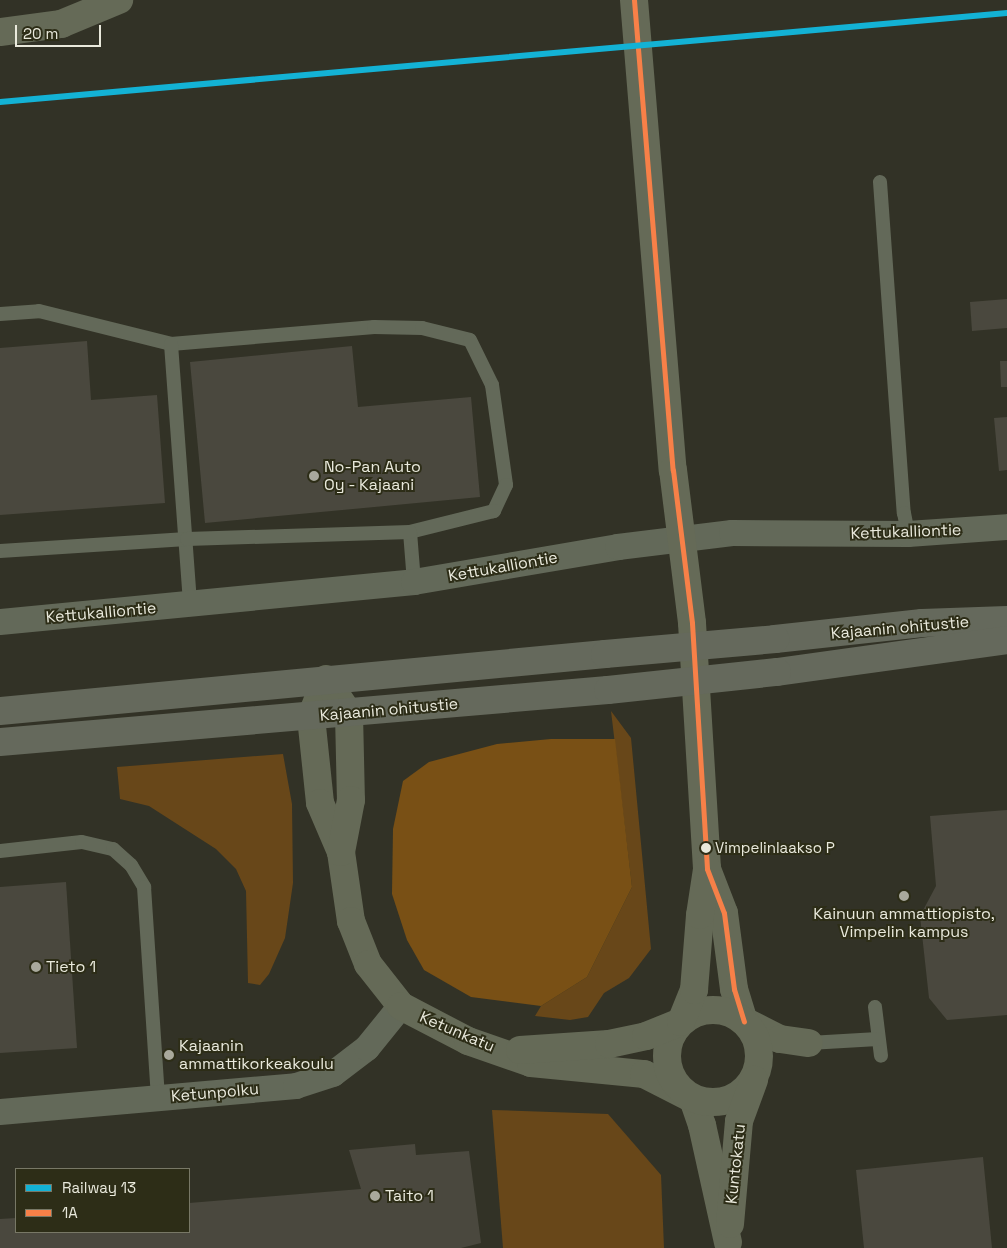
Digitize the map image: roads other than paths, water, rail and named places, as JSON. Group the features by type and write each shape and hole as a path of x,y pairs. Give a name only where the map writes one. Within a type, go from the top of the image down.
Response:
{"highway":[{"name":"Kajaanin ohitustie","path":"0,711 326,679 784,638 922,623 1007,620"},
{"name":"Kajaanin ohitustie","path":"0,742 349,714 608,690 777,672 1007,640"}],"street":[{"path":"0,32 61,24 119,0"},
{"path":"634,0 680,539 692,624 707,869 700,915 694,990 681,1022 667,1048 667,1064 681,1090 693,1098 719,1103 743,1092 776,1054 809,1043"},
{"name":"Kettukalliontie","path":"0,622 414,582 680,539 732,533 908,534 1007,527"},
{"path":"326,679 349,714"},
{"name":"Ketunkatu","path":"326,679 311,717 320,802 341,852 351,921 359,944 368,964 401,1006 435,1026 531,1063 563,1068 644,1074 693,1098"},
{"name":"Ketunkatu","path":"341,852 351,800 349,714"},
{"path":"707,869 724,913 734,989 744,1021 758,1044 758,1071 752,1083"},
{"name":"Ketunpolku","path":"0,1112 296,1086 333,1074 367,1048 401,1006"},
{"path":"681,1022 692,1015 719,1010 780,1039 809,1043"},
{"name":"Ketunkatu","path":"504,1052 609,1044 646,1036 681,1022"},
{"name":"Kuntokatu","path":"727,1245 739,1121 752,1083"},
{"path":"693,1098 702,1126 727,1245"}],"lane":[{"path":"880,182 904,513 908,534"},
{"path":"0,314 39,311 171,344 374,326 422,328 470,340 492,385 506,485 494,511 410,532 187,539 0,551"},
{"path":"171,344 187,539 190,605"},
{"path":"410,532 414,582"},
{"path":"0,851 82,842 113,849 131,865 144,887 158,1098"},
{"path":"875,1007 881,1056"},
{"path":"809,1043 878,1039"}],"rail line":[{"name":"13","path":"0,102 1007,13"}],"place":[{"name":"No-Pan Auto Oy - Kajaani","path":"314,476"},
{"name":"Vimpelinlaakso P","path":"706,848"},
{"name":"Kainuun ammattiopisto, Vimpelin kampus","path":"904,896"},
{"name":"Tieto 1","path":"36,967"},
{"name":"Kajaanin ammattikorkeakoulu","path":"169,1055"},
{"name":"Taito 1","path":"375,1196"}]}
